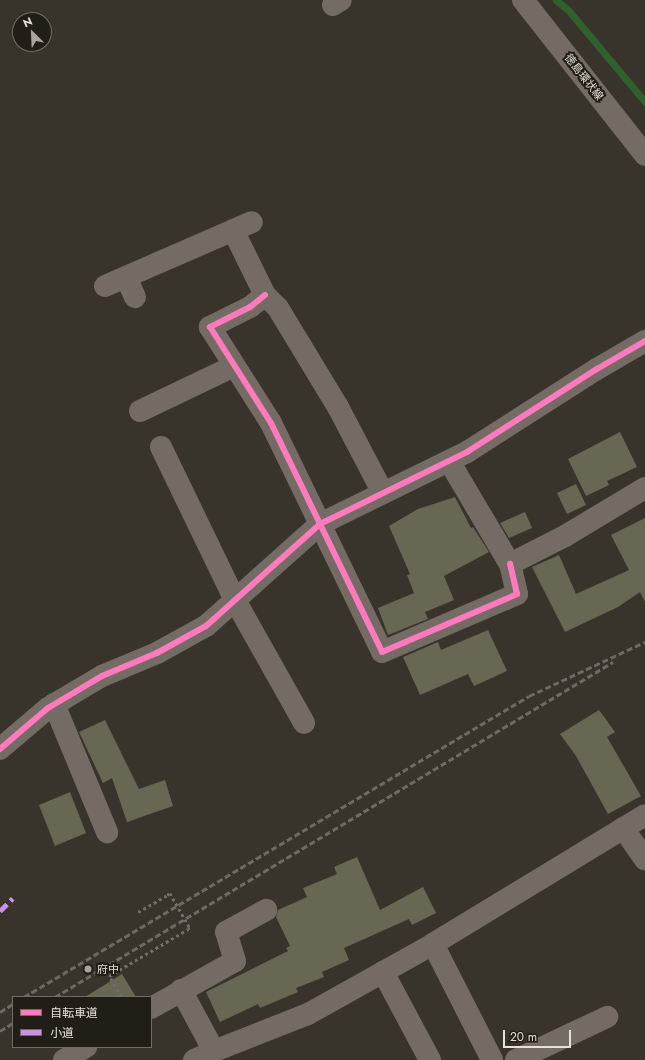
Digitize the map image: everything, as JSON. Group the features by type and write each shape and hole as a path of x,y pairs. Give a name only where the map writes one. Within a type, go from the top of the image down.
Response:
{"main road":[{"name":"徳島環状線","path":"523,0 645,155"}],"street":[{"path":"105,286 242,226 265,296 278,308 338,407 384,493"},
{"path":"126,277 135,297"},
{"path":"265,296 250,307 210,327 271,423 382,652 517,594 510,564 449,461"},
{"path":"0,749 54,704 102,676 157,653 206,626 320,524 449,461 645,341"},
{"path":"140,410 234,366"},
{"path":"161,447 235,600 304,723"},
{"path":"510,564 564,536 645,488"},
{"path":"54,704 107,832"},
{"path":"181,990 206,1056 308,1014 433,944 645,814"},
{"path":"623,828 645,859"},
{"path":"152,1007 235,961 226,932 266,910"},
{"path":"433,944 492,1060"},
{"path":"383,972 430,1060"},
{"path":"516,1060 607,1016"},
{"path":"64,1060 84,1048"}],"path":[{"path":"120,996 108,976 190,928 170,893 138,912"}],"building":[{"path":"620,432 637,467 607,481 609,485 586,496 568,459"},
{"path":"576,484 586,505 567,514 557,493"},
{"path":"455,497 471,528 473,527 489,552 444,576 454,600 425,612 428,619 388,635 378,608 414,593 407,575 410,574 389,526 418,509"},
{"path":"525,512 532,528 509,538 500,523"},
{"path":"645,518 645,602 640,592 618,607 565,632 532,567 559,555 576,594 629,570 611,535"},
{"path":"488,630 507,671 474,686 468,674 420,695 403,657 438,642 441,650"},
{"path":"599,710 615,732 607,737 641,796 608,814 576,756 560,734"},
{"path":"105,720 139,789 165,780 173,806 127,822 112,778 103,783 79,732"},
{"path":"70,792 86,833 55,846 39,805"},
{"path":"357,857 380,910 423,887 436,913 412,925 409,919 344,948 349,960 322,972 324,977 296,988 298,992 260,1008 258,1004 220,1022 206,992 288,951 286,948 290,946 276,917 278,910 307,897 303,888 337,874 334,867"},
{"path":"122,974 135,996 87,996"}],"waterway":[{"path":"556,0 569,11 645,102"}],"railway":[{"path":"26,996 529,696 645,642"},
{"path":"57,996 613,662"},
{"path":"0,1012 12,1005"},
{"path":"0,1031 12,1024"}],"marked path":[{"path":"0,911 13,898"}],"cycle path":[{"path":"265,295 250,307 210,327 271,423 382,652 517,594 510,564"},
{"path":"0,749 48,708 102,676 157,653 206,626 320,524 467,452 597,369 645,341"}],"place":[{"name":"府中","path":"88,969"}]}
